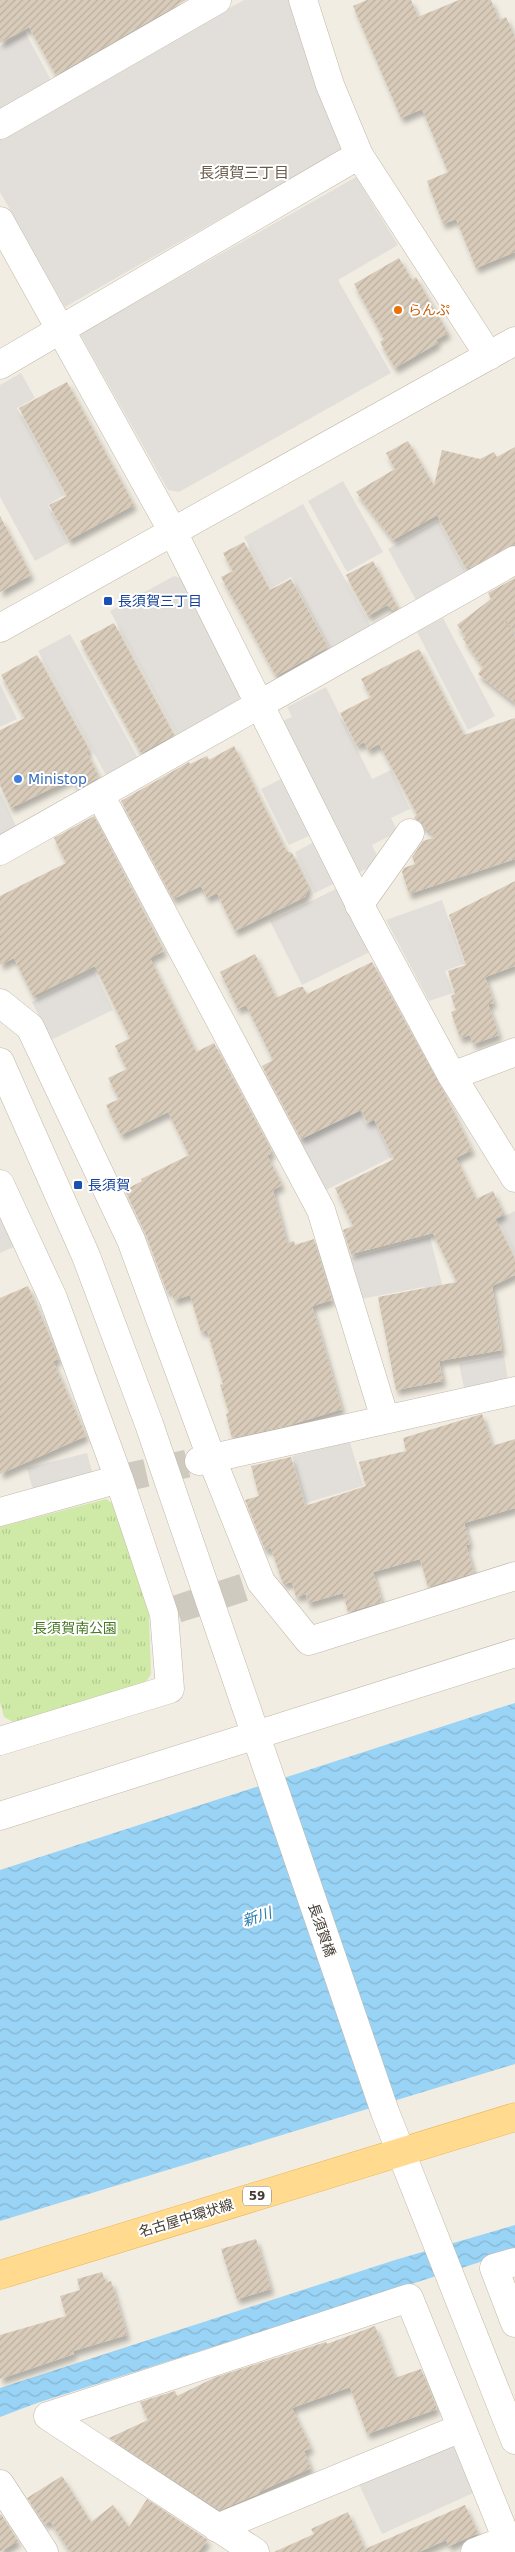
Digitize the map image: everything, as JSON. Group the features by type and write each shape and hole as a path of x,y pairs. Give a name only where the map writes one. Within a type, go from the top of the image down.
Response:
{"main road":[{"name":"名古屋中環状線","path":"0,2275 515,2117"}],"street":[{"path":"0,125 217,0"},
{"path":"303,0 330,85 359,155 489,356"},
{"path":"0,365 359,155"},
{"path":"0,221 173,532 261,704 359,905 452,1076 515,1178"},
{"path":"0,628 515,342"},
{"path":"0,851 515,560"},
{"path":"100,795 320,1210 385,1419"},
{"path":"359,905 410,833"},
{"path":"0,1003 30,1027 131,1240 205,1459 253,1584 309,1641 515,1576"},
{"path":"452,1076 515,1052"},
{"name":"長須賀橋","path":"0,1062 86,1256 152,1434 385,2112 515,2440"},
{"path":"0,1184 53,1298 170,1612 170,1688 0,1741"},
{"path":"205,1459 515,1391"},
{"path":"0,1512 120,1479"},
{"path":"0,1816 258,1741 515,1653"},
{"path":"515,2262 494,2268 515,2323"},
{"path":"255,2552 48,2416 409,2298 509,2546 475,2552"},
{"path":"217,2528 461,2428"},
{"path":"0,2484 44,2552"}],"green space":[{"name":"長須賀南公園","path":"106,1499 119,1508 148,1589 151,1674 143,1686 15,1723 4,1717 0,1702 0,1527"}],"shaded area":[{"path":"244,0 289,0 318,93 343,149 65,307 0,192 0,136"},
{"path":"25,32 51,80 0,109 0,46"},
{"path":"356,177 398,245 338,280 391,373 179,492 168,490 80,334"},
{"path":"21,373 35,398 17,408 64,495 48,505 68,543 35,561 0,497 0,385"},
{"path":"343,481 383,552 347,572 308,501"},
{"path":"303,504 372,628 331,651 291,577 272,588 244,537"},
{"path":"438,521 467,574 417,602 388,549"},
{"path":"174,576 184,579 241,694 236,707 179,738 110,611"},
{"path":"443,618 495,716 468,730 417,632"},
{"path":"70,634 139,760 107,777 38,651"},
{"path":"0,684 17,719 0,727"},
{"path":"326,687 372,779 391,770 410,809 391,818 398,832 372,845 380,862 358,873 283,721 292,717 287,707"},
{"path":"283,778 311,835 289,845 261,789"},
{"path":"0,792 17,828 0,838"},
{"path":"314,842 335,883 315,893 295,852"},
{"path":"338,888 372,951 302,985 270,921"},
{"path":"442,900 464,964 445,971 453,993 429,1001 386,920"},
{"path":"94,971 113,1010 51,1040 32,1002"},
{"path":"359,1111 366,1124 374,1121 392,1157 320,1193 296,1142"},
{"path":"0,1211 16,1246 0,1253"},
{"path":"515,1211 515,1254 498,1219"},
{"path":"430,1237 445,1296 428,1300 424,1287 361,1299 350,1258"},
{"path":"504,1355 508,1380 464,1388 459,1364"},
{"path":"350,1442 363,1486 306,1503 292,1456"},
{"path":"87,1453 93,1475 33,1490 27,1468"},
{"path":"449,2442 461,2447 480,2490 382,2534 358,2482"}],"water":[{"name":"新川","path":"515,1703 515,2064 0,2221 0,1870"},
{"path":"515,2225 515,2251 37,2403 0,2417 0,2388 395,2260"}],"building":[{"path":"0,0 186,0 56,75 29,27 0,43"},
{"path":"367,0 411,0 418,17 459,0 491,0 499,20 506,17 515,37 515,252 476,268 456,219 443,224 427,181 448,172 422,109 401,118 353,6"},
{"path":"399,258 412,280 416,277 448,333 436,340 438,343 395,368 380,342 384,339 354,284"},
{"path":"67,382 134,505 69,540 49,505 67,496 19,408"},
{"path":"408,441 434,486 442,450 480,459 494,452 497,457 515,447 515,544 470,568 468,565 465,567 437,515 393,540 356,492 395,469 386,453"},
{"path":"0,516 31,575 0,592"},
{"path":"244,542 270,590 291,579 328,647 276,676 221,577 233,571 223,553"},
{"path":"373,561 398,608 394,611 387,605 368,616 346,575"},
{"path":"515,578 515,633 504,620 515,636 515,703 478,674 483,667 463,639 466,637 457,625 491,599 488,593"},
{"path":"114,623 174,735 141,753 80,641"},
{"path":"419,649 464,735 515,718 515,859 409,894 402,872 404,868 415,864 412,857 423,841 436,837 414,818 417,814 379,744 368,750 364,742 357,746 340,713 371,697 361,679"},
{"path":"37,655 89,749 86,751 99,777 78,789 73,778 11,808 0,785 0,730 25,718 1,675"},
{"path":"234,746 286,851 292,853 309,887 305,897 235,931 217,893 207,898 201,886 173,899 121,801 189,762 190,764 207,756 209,760"},
{"path":"94,816 164,951 150,958 196,1052 214,1043 273,1153 267,1155 282,1185 273,1190 287,1243 294,1241 295,1245 314,1239 332,1300 312,1306 342,1409 287,1426 232,1438 226,1414 229,1413 220,1385 223,1384 207,1330 201,1332 190,1295 174,1300 171,1290 167,1292 146,1235 125,1190 142,1181 141,1179 189,1155 168,1112 121,1135 106,1105 119,1099 108,1078 127,1069 115,1046 130,1038 95,966 33,996 14,958 0,965 0,896 66,863 54,838"},
{"path":"515,881 515,966 485,977 494,1003 488,1004 499,1035 473,1044 470,1035 460,1038 451,1012 456,1010 451,996 455,994 448,971 466,965 449,915"},
{"path":"255,954 276,998 299,987 303,987 307,994 372,962 443,1090 472,1150 456,1158 476,1199 493,1191 504,1214 495,1219 515,1259 515,1275 492,1286 502,1350 439,1361 443,1381 396,1390 378,1297 457,1282 433,1233 351,1254 343,1230 353,1226 335,1188 394,1159 374,1119 367,1123 361,1110 301,1139 262,1066 273,1060 246,1005 238,1009 220,972"},
{"path":"28,1286 59,1359 53,1361 86,1436 0,1474 0,1298"},
{"path":"482,1414 492,1446 515,1439 515,1508 464,1523 470,1544 466,1545 474,1573 428,1587 420,1559 373,1572 382,1602 348,1612 343,1593 308,1603 306,1594 296,1597 292,1582 283,1584 271,1548 265,1550 245,1500 259,1496 251,1466 291,1457 305,1506 366,1486 359,1462 406,1451 403,1438"},
{"path":"256,2239 271,2289 237,2299 221,2249"},
{"path":"102,2272 106,2283 111,2281 127,2335 73,2351 74,2354 0,2379 0,2335 66,2316 60,2296 80,2290 77,2279"},
{"path":"375,2326 395,2378 421,2369 437,2409 367,2434 350,2387 292,2408 311,2448 304,2451 311,2468 220,2510 109,2438 148,2420 140,2402 175,2391 177,2396 216,2377 326,2342 327,2344"},
{"path":"62,2476 91,2522 113,2505 129,2527 147,2499 208,2540 198,2552 70,2552 50,2521 45,2524 27,2498"},
{"path":"465,2505 478,2533 449,2546 446,2540 419,2552 274,2552 314,2534 311,2529 348,2512 365,2549"},
{"path":"0,2515 18,2541 0,2552"}],"tunnel":[{"path":"119,1479 199,1461"},
{"path":"177,1609 245,1587"}],"place":[{"name":"らんぷ","path":"398,310"},
{"name":"長須賀三丁目","path":"108,601"},
{"name":"Ministop","path":"18,779"},
{"name":"長須賀","path":"78,1185"}],"district":[{"name":"長須賀三丁目","path":"244,173"}]}
